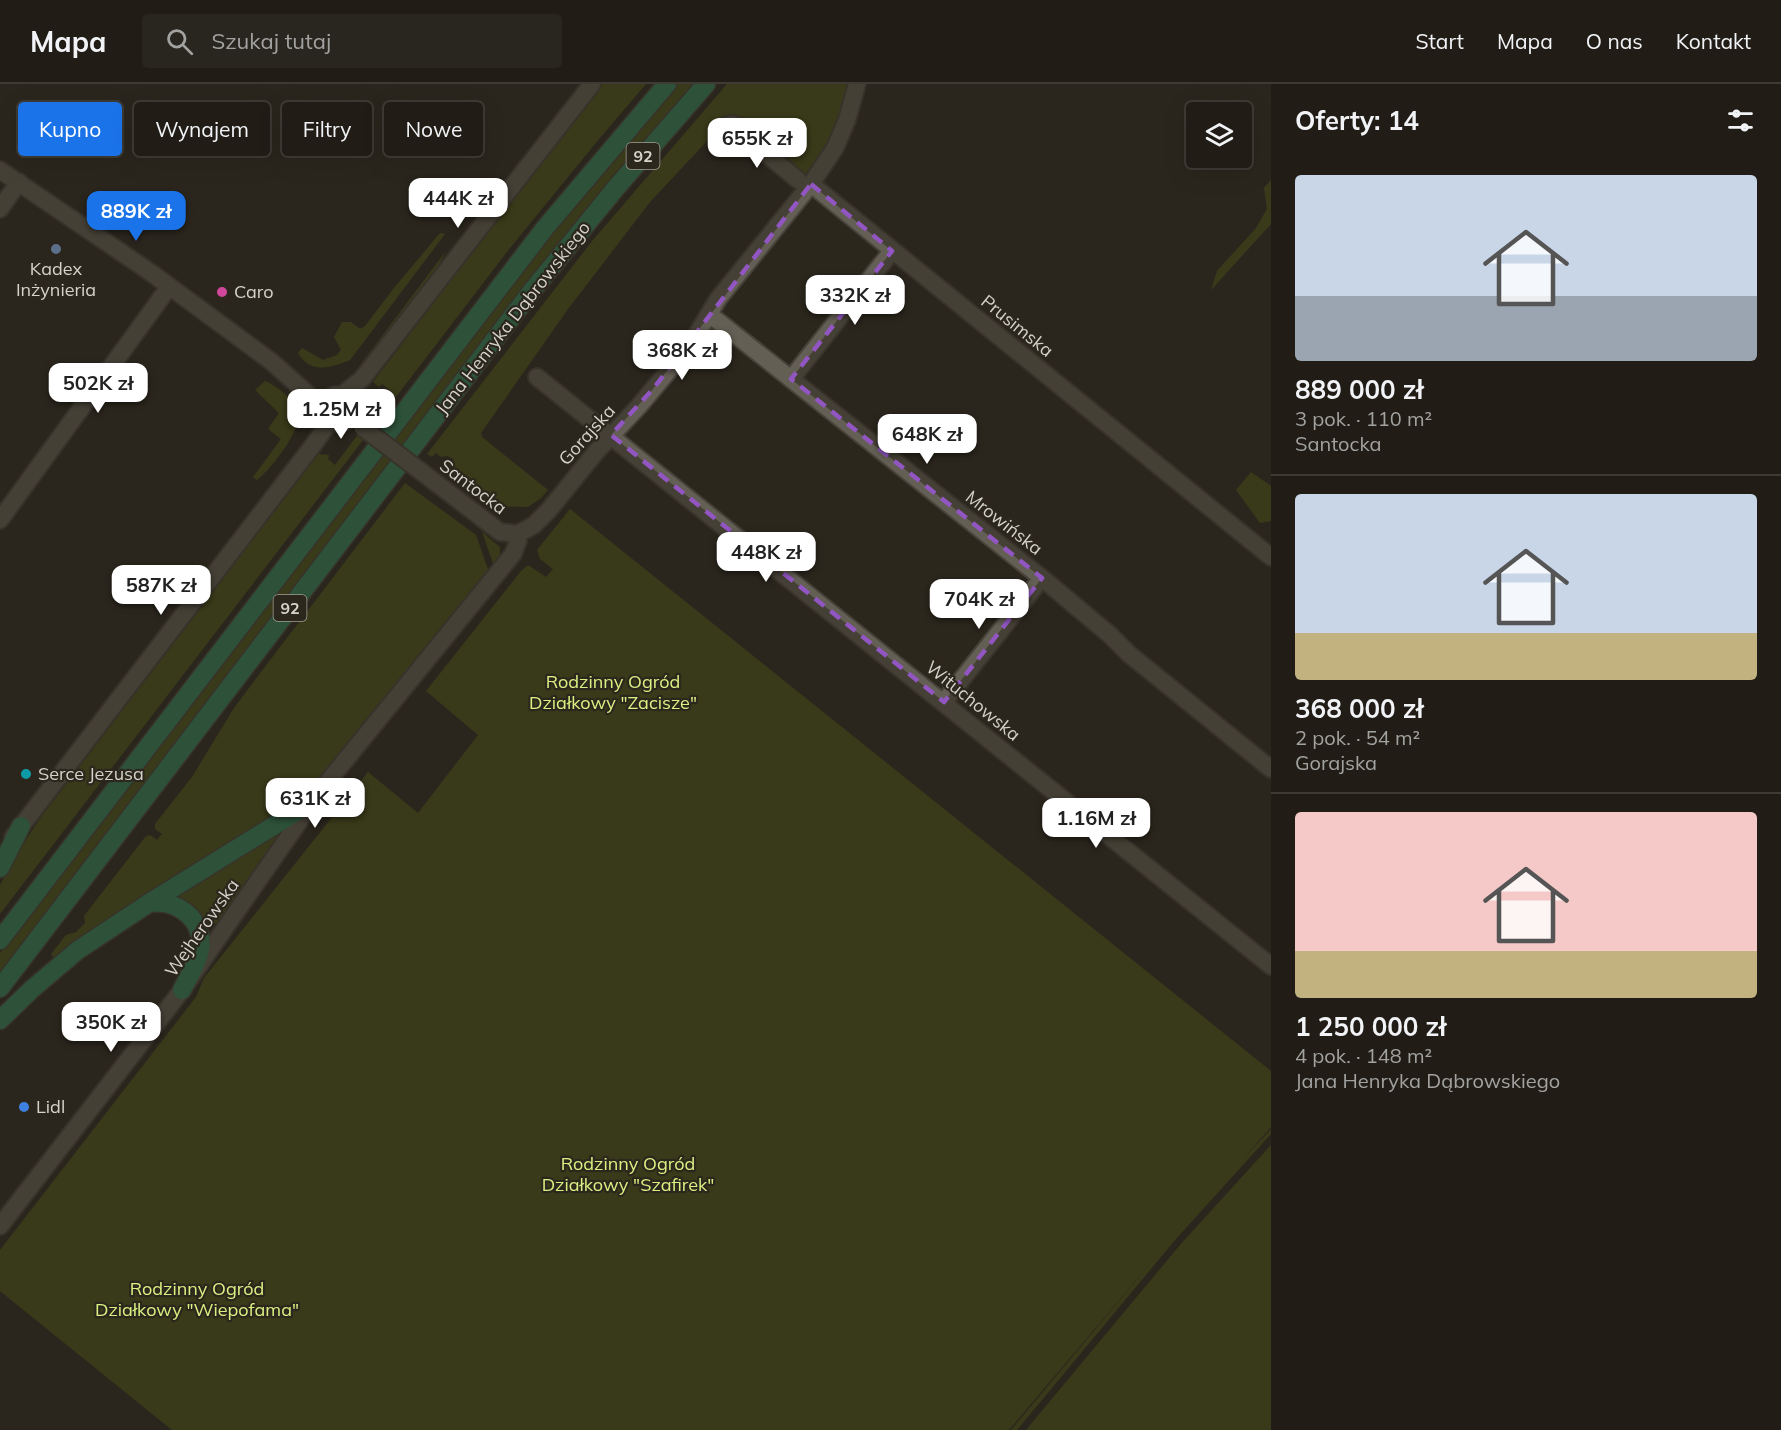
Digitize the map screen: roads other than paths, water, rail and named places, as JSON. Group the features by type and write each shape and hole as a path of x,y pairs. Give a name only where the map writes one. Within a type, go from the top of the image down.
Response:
{"main road":[{"name":"Jana Henryka Dąbrowskiego","path":"0,940 474,320 577,190 667,84"},
{"name":"Jana Henryka Dąbrowskiego","path":"0,988 531,292 588,221 706,84"},
{"path":"0,1020 68,957 149,903 299,810 321,791"},
{"path":"0,868 21,826"},
{"path":"149,903 161,901 179,907 190,915 197,927 200,952 182,990"}],"street":[{"path":"0,855 314,444 326,427 326,400 340,395 362,379 592,84"},
{"name":"Gorajska","path":"518,534 543,517 691,344 718,299 804,182 835,148 847,120 857,84"},
{"name":"Prusimska","path":"725,126 732,124 741,127 763,151 892,251 1271,556"},
{"path":"0,170 169,287 272,362 311,397 326,416 340,423 356,423 351,403 340,395 318,387 272,362"},
{"path":"0,209 19,182"},
{"path":"791,379 892,251"},
{"path":"0,520 169,287"},
{"name":"Mrowińska","path":"708,314 1042,578 1110,635 1129,654 1271,769"},
{"name":"Wituchowska","path":"537,377 944,702 1194,907 1271,966"},
{"name":"Santocka","path":"356,423 500,532 518,534"},
{"path":"321,791 513,554 518,534"},
{"path":"944,702 1042,578"},
{"name":"Wejherowska","path":"0,1226 182,990 321,791"}],"place":[{"name":"Kadex Inżynieria","path":"56,249"},
{"name":"Caro","path":"222,292"},
{"name":"Serce Jezusa","path":"26,774"},
{"name":"Lidl","path":"24,1107"}],"park label":[{"name":"Rodzinny Ogród Działkowy \"Zacisze\"","path":"613,692"},
{"name":"Rodzinny Ogród Działkowy \"Szafirek\"","path":"628,1174"},
{"name":"Rodzinny Ogród Działkowy \"Wiepofama\"","path":"197,1299"}]}
